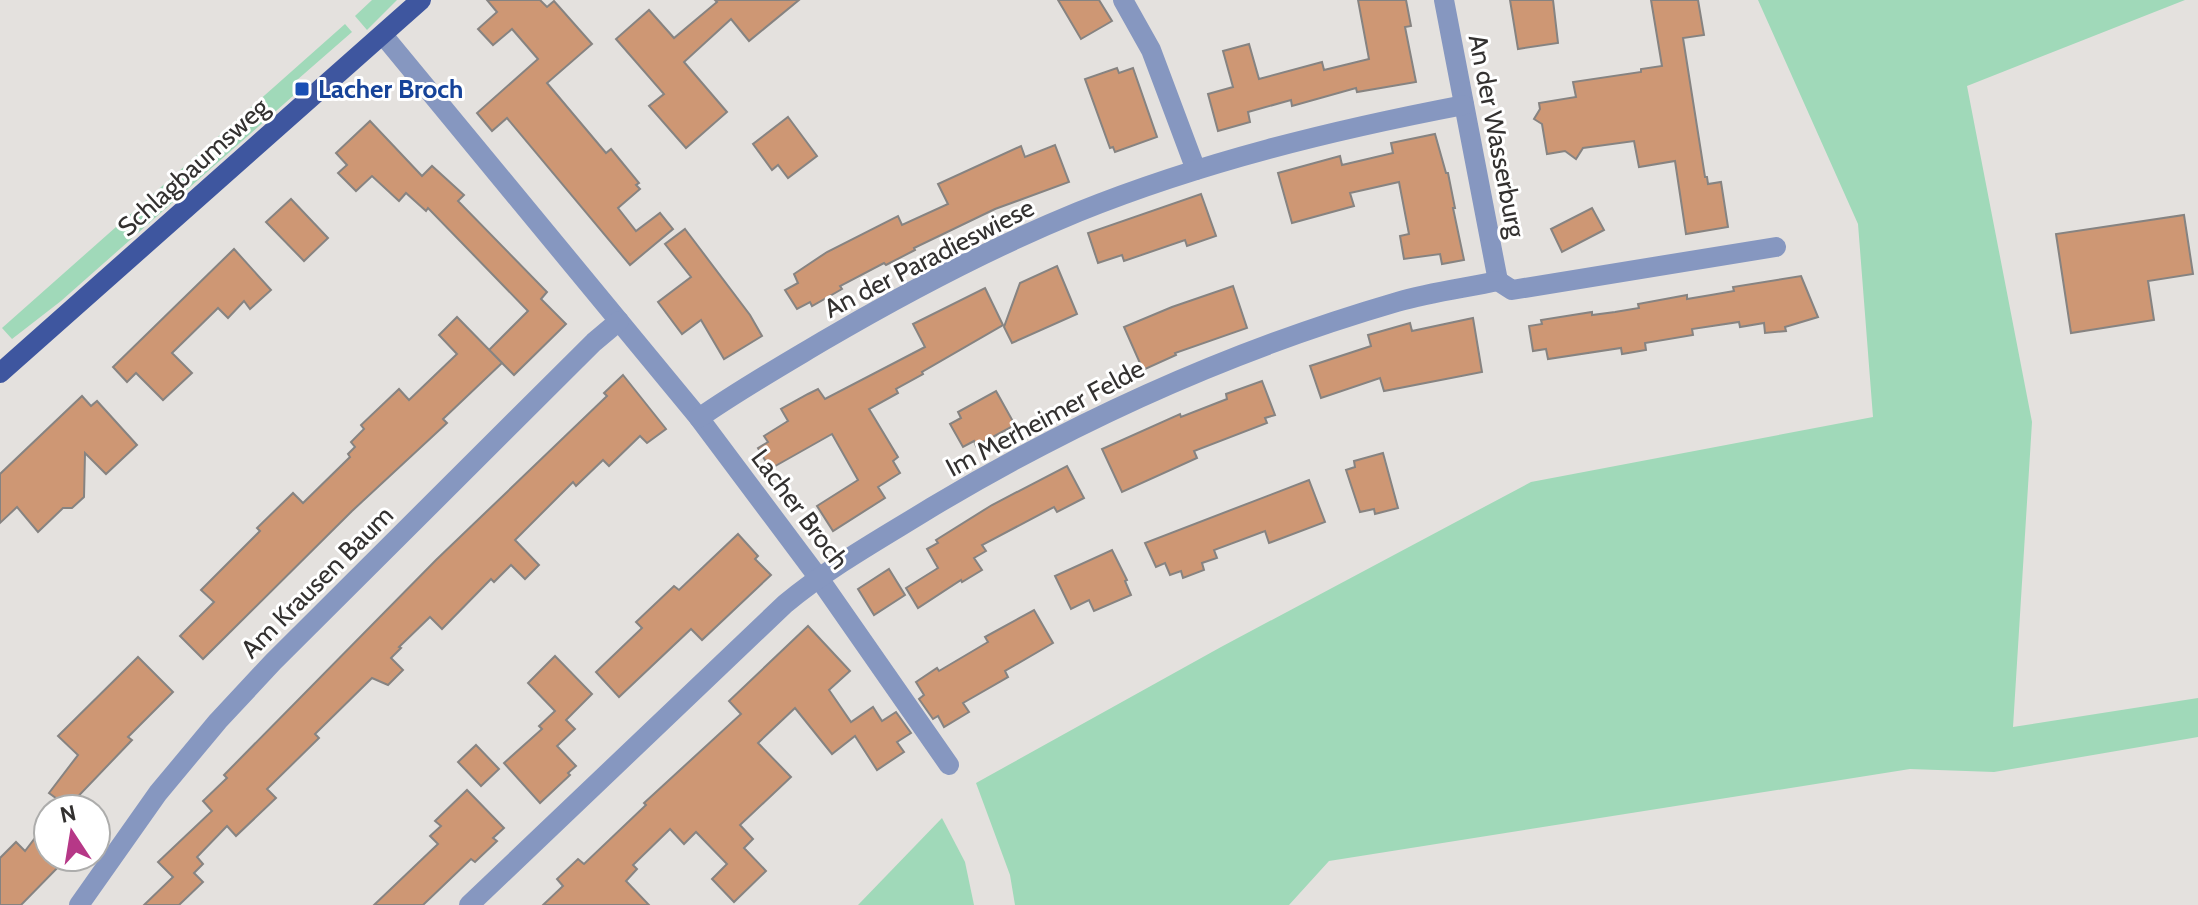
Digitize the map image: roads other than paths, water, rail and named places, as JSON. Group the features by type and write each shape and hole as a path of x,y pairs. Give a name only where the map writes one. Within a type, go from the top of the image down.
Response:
{"main road":[{"name":"Schlagbaumsweg","path":"0,373 421,0"}],"street":[{"path":"1123,0 1151,50 1196,170"},
{"name":"An der Wasserburg","path":"1444,0 1498,281"},
{"name":"Lacher Broch","path":"383,35 699,418 818,577 949,765"},
{"name":"An der Paradieswiese","path":"699,418 875,310 948,271 1078,212 1196,170 1355,126 1464,105"},
{"name":"Im Merheimer Felde","path":"469,905 785,604 818,577 1009,461 1173,381 1399,301 1498,281 1512,290 1776,247"},
{"name":"Am Krausen Baum","path":"79,905 158,793 218,721 527,408 619,321"}],"place":[{"name":"Lacher Broch","path":"302,89"}]}
